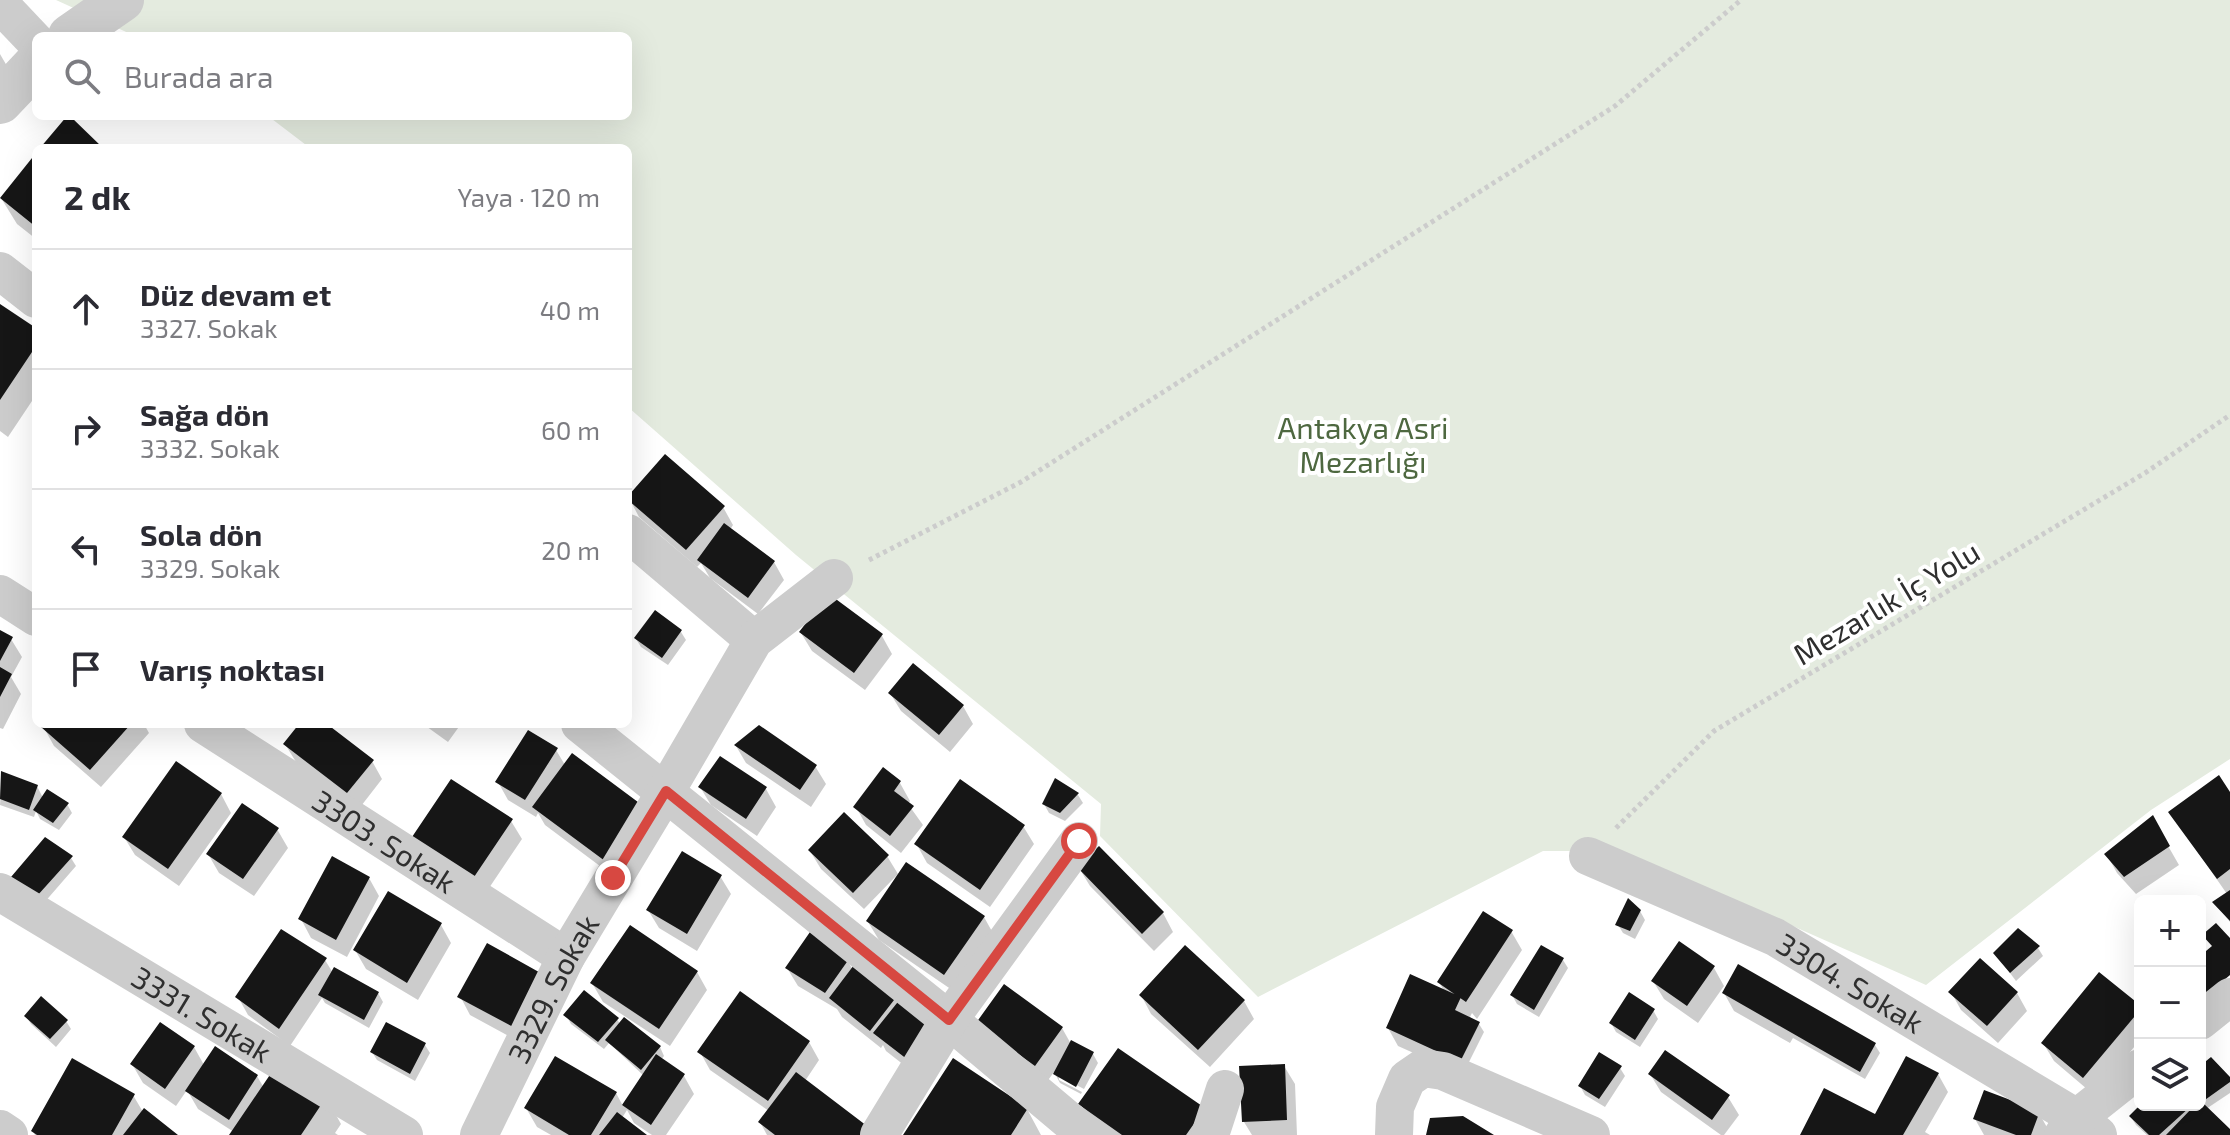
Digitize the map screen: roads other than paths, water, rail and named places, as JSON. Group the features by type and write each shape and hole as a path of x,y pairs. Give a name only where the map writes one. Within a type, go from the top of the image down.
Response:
{"street":[{"path":"76,32 122,0"},
{"path":"0,4 32,38"},
{"path":"0,102 32,68"},
{"path":"0,271 32,296"},
{"path":"632,536 754,640"},
{"name":"3329. Sokak","path":"479,1135 566,957 754,640 834,578"},
{"path":"0,594 32,614"},
{"name":"3303. Sokak","path":"209,728 566,957"},
{"path":"585,728 949,1020 1086,1135"},
{"path":"879,1135 949,1020 1079,841"},
{"name":"3304. Sokak","path":"1588,856 1775,937 2079,1129"},
{"name":"3331. Sokak","path":"0,892 404,1135"},
{"path":"2206,1016 2230,997"},
{"path":"1394,1135 1395,1107 1407,1079 1423,1068 1443,1071 1591,1135"},
{"path":"2079,1129 2134,1074"},
{"path":"1210,1135 1225,1089"},
{"path":"0,1129 9,1135"}],"park label":[{"name":"Antakya Asri Mezarlığı","path":"1363,444"}]}
